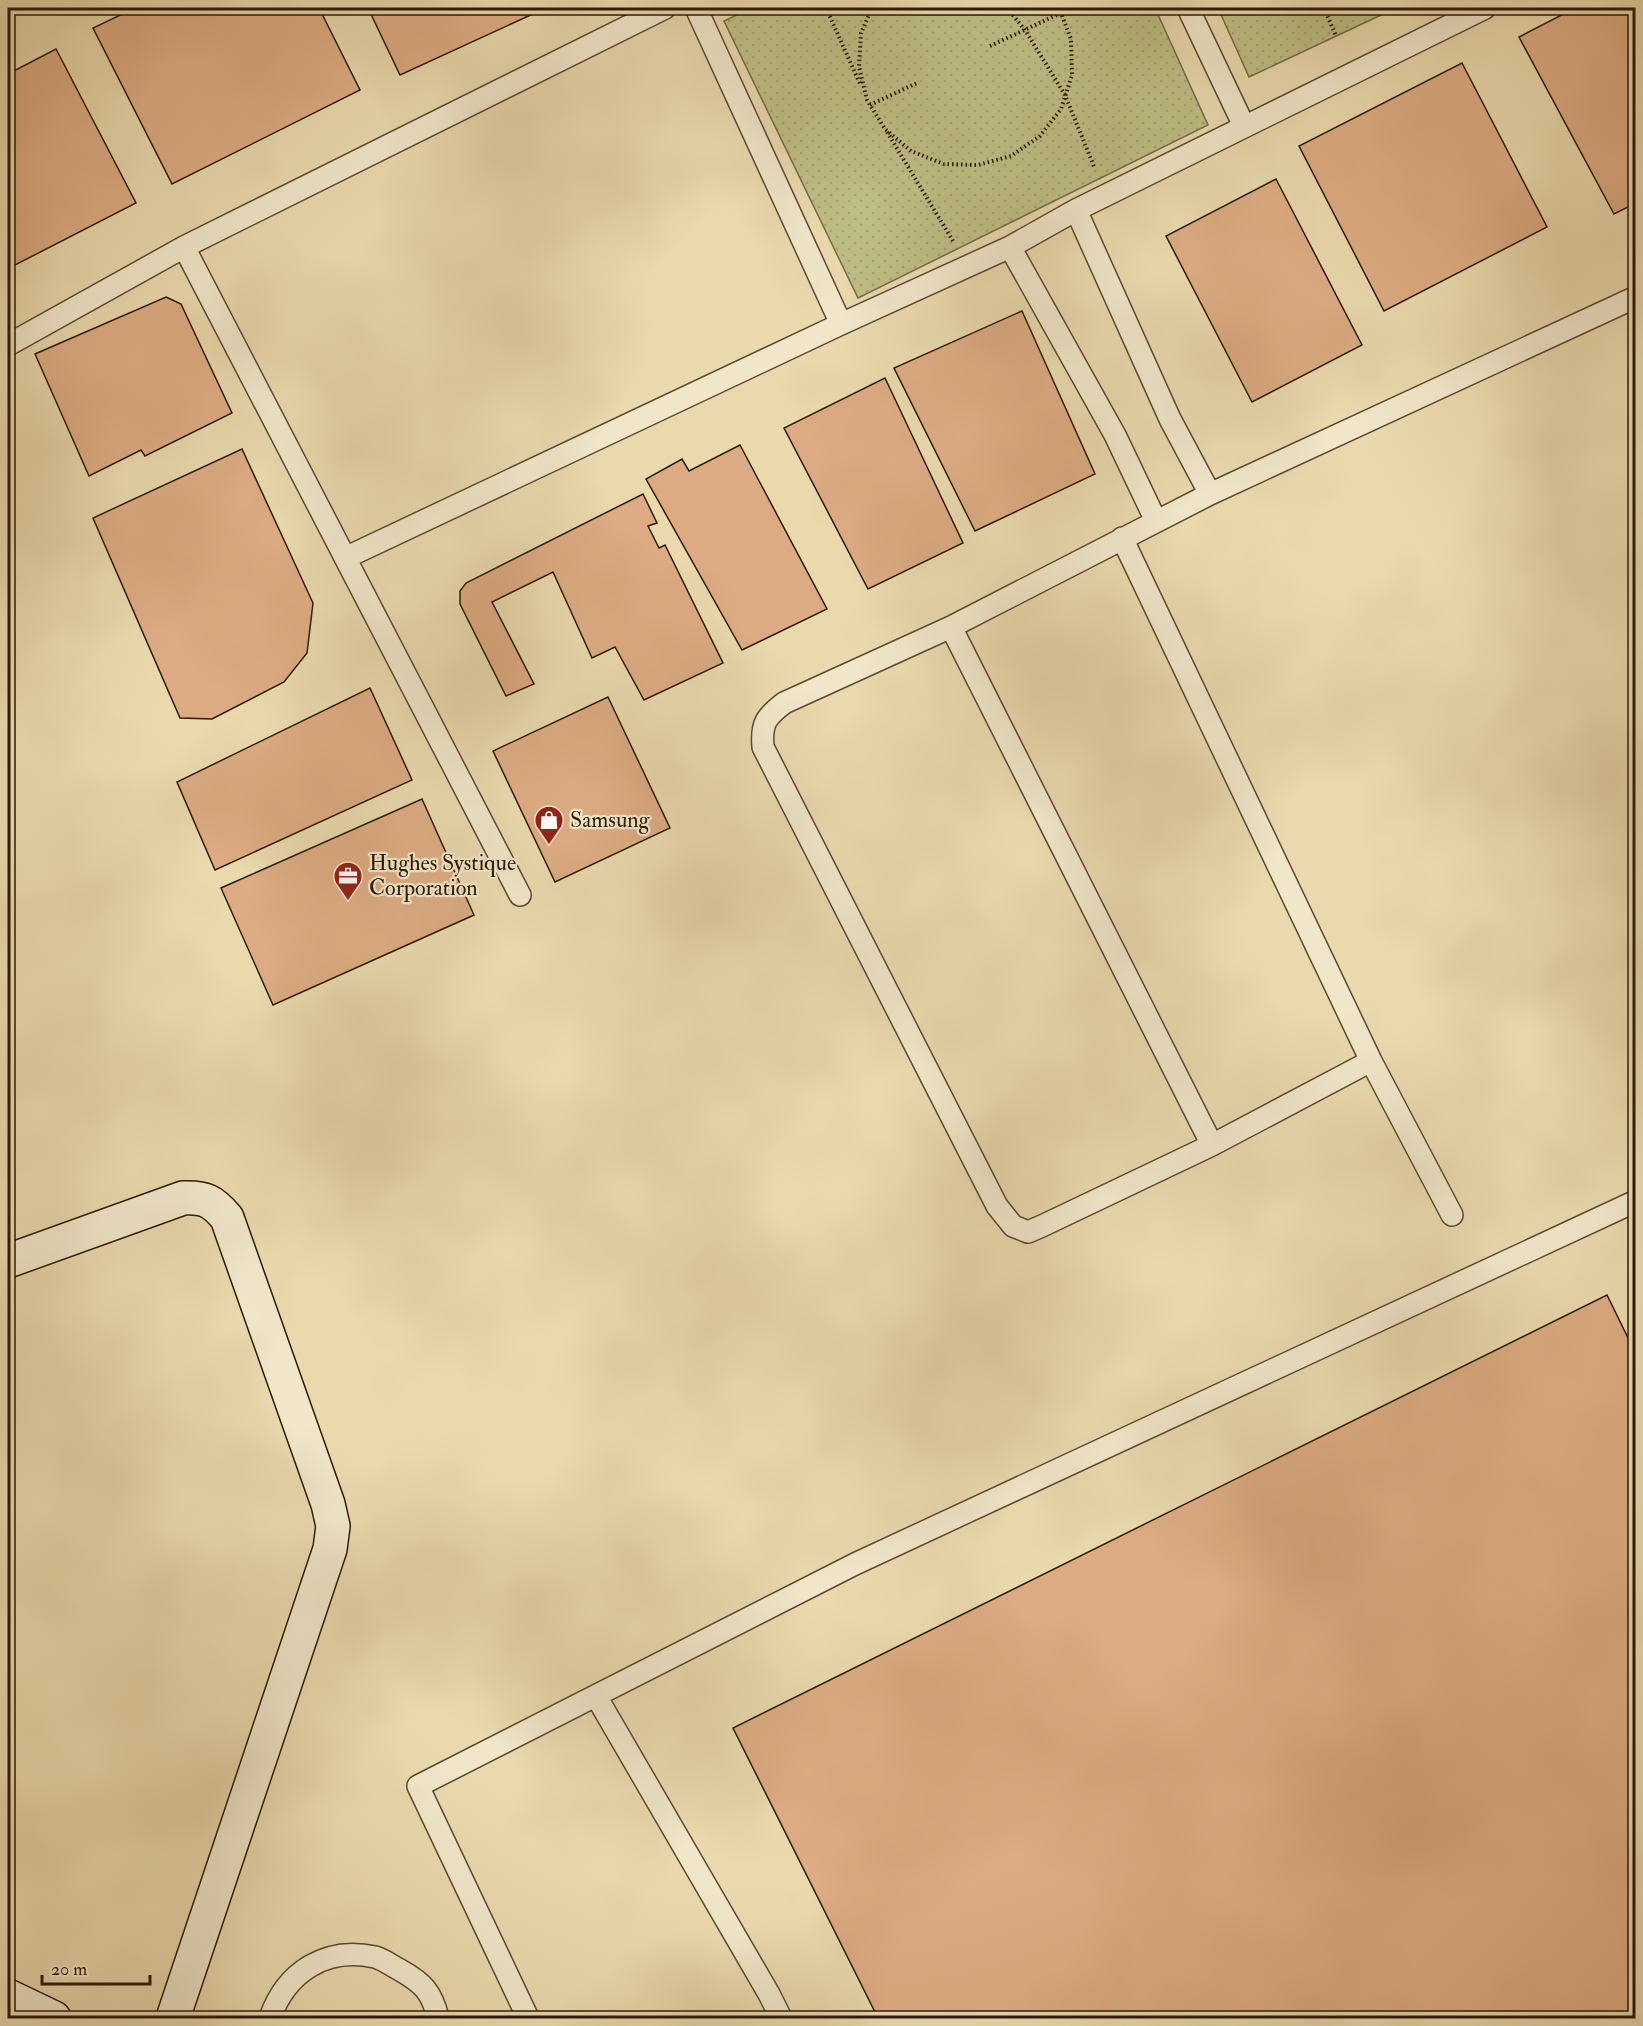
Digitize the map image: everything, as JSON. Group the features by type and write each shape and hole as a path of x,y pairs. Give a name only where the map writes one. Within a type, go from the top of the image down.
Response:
{"street":[{"path":"8,1261 183,1198 202,1199 214,1204 227,1218 331,1515 333,1526 330,1549 173,2019"},
{"path":"8,1996 54,2019"}],"lane":[{"path":"8,345 184,247 665,8"},
{"path":"696,8 841,324"},
{"path":"1188,8 1244,126"},
{"path":"345,558 841,324 1010,247 1076,210 1485,8"},
{"path":"1076,210 1170,419 1210,494"},
{"path":"184,247 520,895"},
{"path":"1010,247 1114,435 1156,521"},
{"path":"1371,1061 1212,1145 1042,1227 1028,1232 1013,1226 998,1206 763,747 761,731 771,714 784,703 951,627 1210,494 1635,297"},
{"path":"1122,538 1371,1061 1452,1215"},
{"path":"951,627 1212,1145"},
{"path":"528,2019 418,1786 855,1564 1635,1201"},
{"path":"596,1695 769,1994 781,2019"},
{"path":"270,2019 274,2007 289,1983 306,1967 330,1958 348,1956 376,1957 416,1979 434,2000 438,2019"}],"path":[{"path":"826,8 870,105 958,249"},
{"path":"866,96 859,67 861,33 872,8"},
{"path":"1007,8 1024,30 1065,95 1099,179"},
{"path":"870,105 885,129 911,151 944,164 978,165 1011,156 1040,136 1061,109 1072,75 1071,39 1059,8"},
{"path":"1324,8 1336,36"},
{"path":"990,46 1061,13"},
{"path":"870,105 919,82"}],"shaded area":[{"path":"751,8 1155,8 1208,125 858,298 724,21"},
{"path":"1218,8 1396,8 1249,77"}],"building":[{"path":"135,8 319,8 360,90 172,184 93,28"},
{"path":"368,8 546,8 400,75"},
{"path":"1575,8 1636,8 1636,203 1614,214 1519,37"},
{"path":"56,49 136,203 13,266 8,256 8,74"},
{"path":"1462,63 1547,227 1384,311 1299,146"},
{"path":"1276,179 1362,345 1252,402 1166,236"},
{"path":"166,297 181,304 232,413 145,456 141,450 89,476 35,354"},
{"path":"1022,311 1095,474 975,531 894,368"},
{"path":"885,378 963,543 868,589 784,428"},
{"path":"740,445 827,609 742,650 646,479 682,459 689,471"},
{"path":"242,449 313,603 307,653 284,682 212,719 180,718 93,518"},
{"path":"643,494 657,523 648,526 659,548 665,545 723,663 644,700 615,647 592,658 553,572 492,602 534,684 506,696 460,604 460,591 466,583"},
{"name":"Hughes Systique Corporation","path":"370,688 412,780 215,870 177,782"},
{"path":"608,697 670,828 555,882 493,751"},
{"name":"Hughes Systique Corporation","path":"422,799 474,915 273,1005 221,888"},
{"path":"1607,1295 1632,1346 1636,1344 1636,2018 878,2018 733,1728"}],"place":[{"name":"Samsung","path":"549,846"},
{"name":"Hughes Systique Corporation","path":"348,902"}]}
